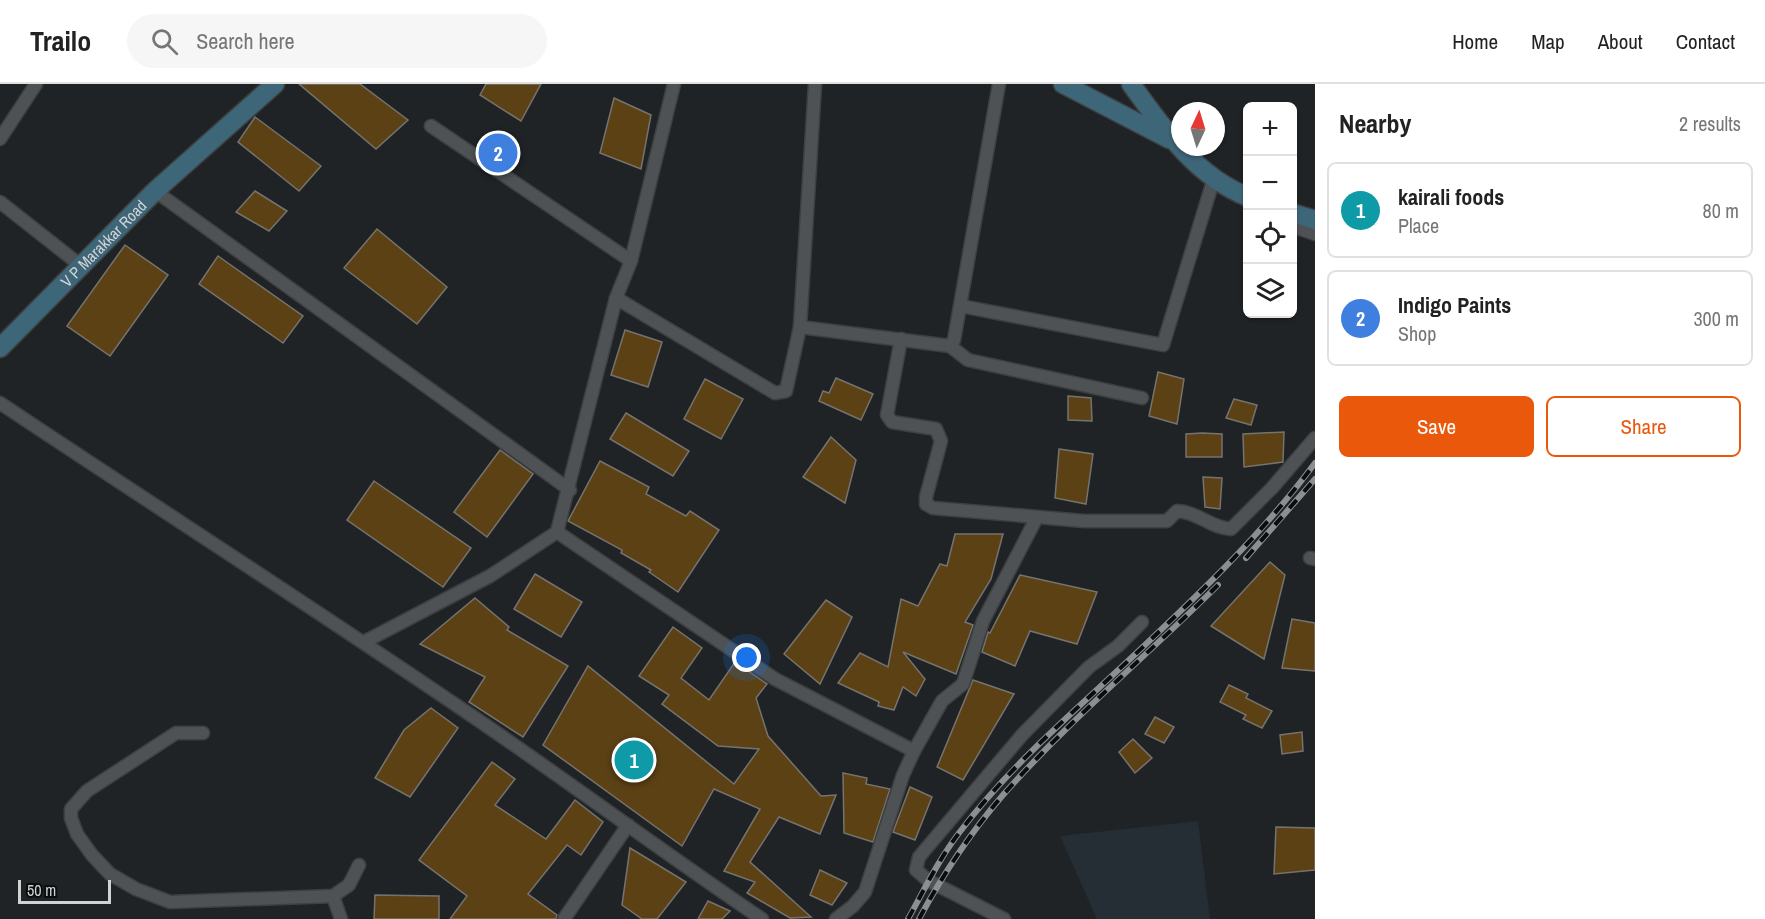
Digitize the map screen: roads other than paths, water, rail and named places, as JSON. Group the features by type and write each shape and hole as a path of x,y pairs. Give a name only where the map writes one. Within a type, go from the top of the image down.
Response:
{"street":[{"path":"0,139 36,84"},
{"name":"V P Marakkar Road","path":"0,348 155,191 275,84"},
{"path":"364,642 490,576 557,532 570,490 616,298 632,261 674,84"},
{"path":"616,298 775,393 786,391 800,327 814,84"},
{"path":"950,346 954,340 999,84"},
{"path":"1063,84 1171,141"},
{"path":"1131,84 1171,139"},
{"path":"431,126 632,261"},
{"path":"1189,156 1214,178 1243,194"},
{"path":"960,306 1163,345 1214,178"},
{"path":"155,191 570,490"},
{"path":"0,202 80,266"},
{"path":"1297,214 1315,220"},
{"path":"1297,227 1315,234"},
{"path":"800,327 950,346 968,360 1142,398"},
{"path":"901,339 887,415 892,422 936,429 940,435 941,441 926,504 933,508 1036,519 1167,521 1177,511 1204,517 1221,528 1231,529 1272,488 1315,438"},
{"path":"0,402 364,642 762,919"},
{"path":"836,919 853,906 865,892 903,775 914,751 942,700 963,684 983,621 1036,519"},
{"path":"557,532 775,679 914,751"},
{"path":"1004,919 929,881 916,870 919,857 1022,735 1089,667 1118,646 1142,622"},
{"path":"203,733 176,733 87,791 71,809 71,818 77,834 110,874 136,889 170,902 333,896 349,885 359,865"},
{"path":"564,919 628,825"},
{"path":"333,896 341,919"}],"railway":[{"path":"908,919 952,843 998,786 1226,566 1272,516 1315,463"},
{"path":"1246,558 1315,479"},
{"path":"919,919 958,855 1003,795 1081,714 1218,585"}],"place":[{"name":"Indigo Paints","path":"498,153"},
{"name":"kairali foods","path":"634,760"}]}
